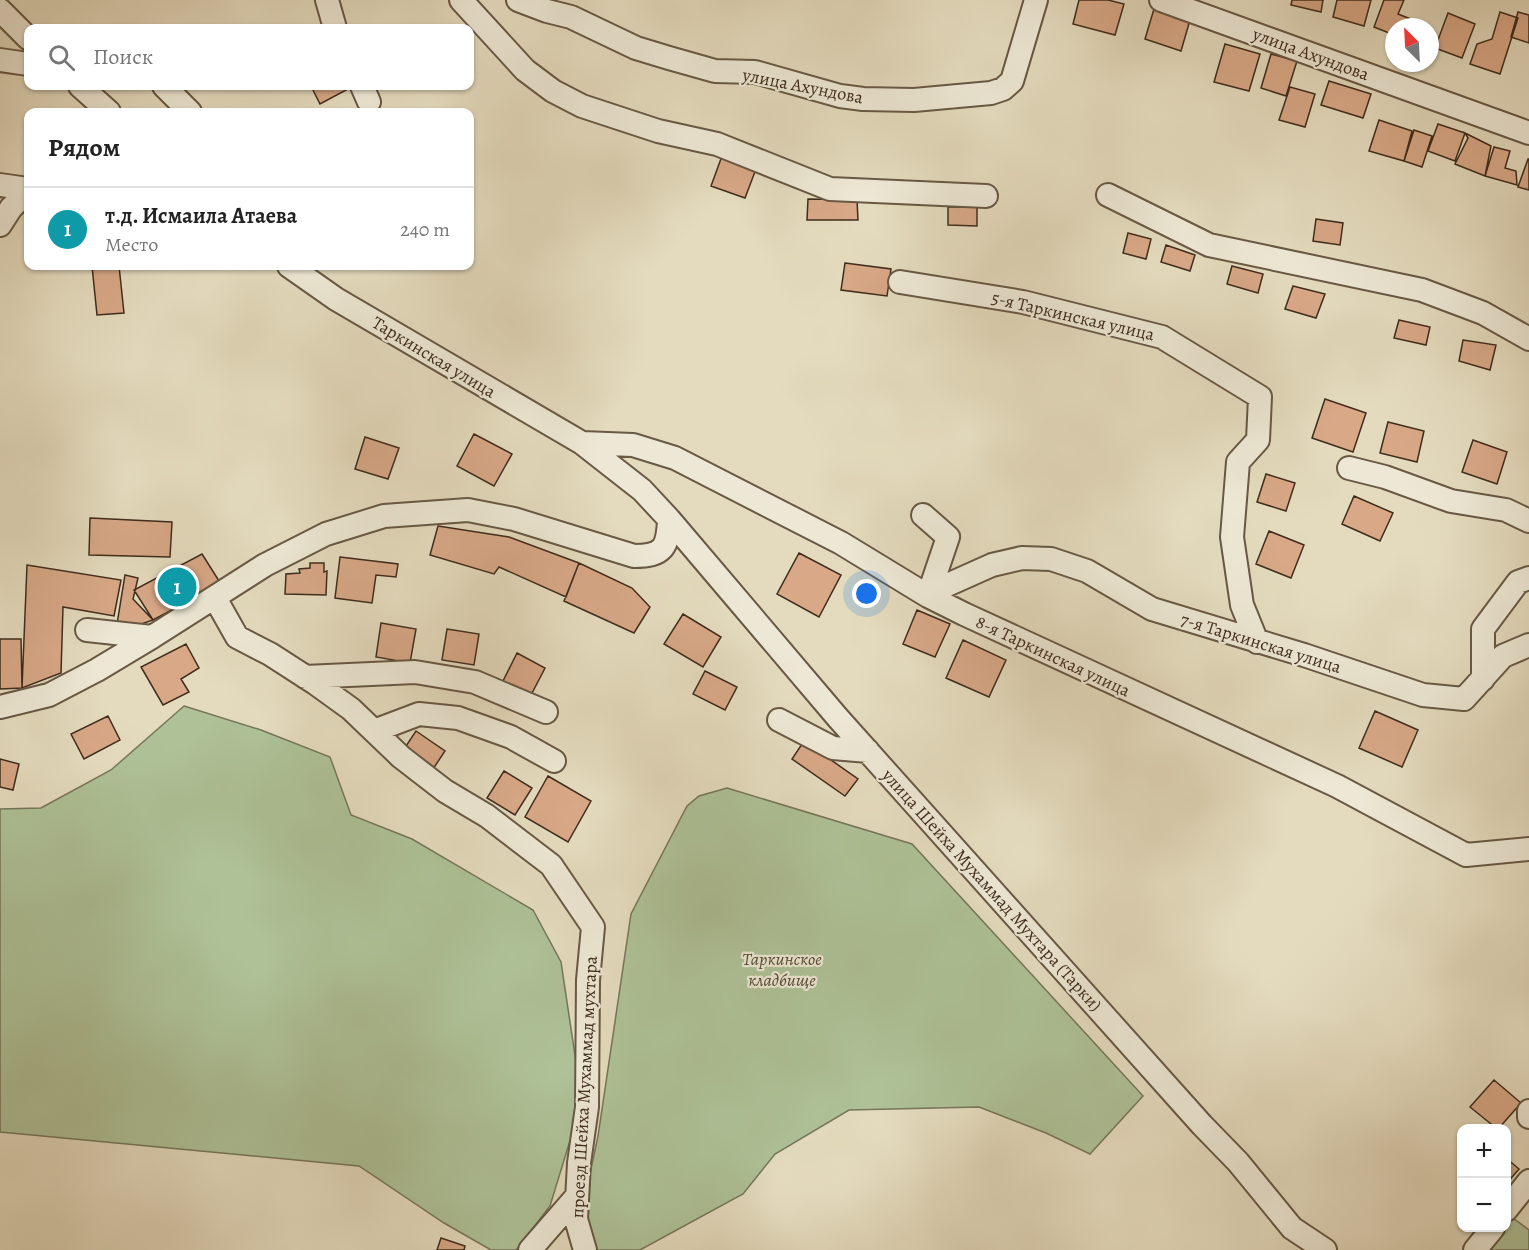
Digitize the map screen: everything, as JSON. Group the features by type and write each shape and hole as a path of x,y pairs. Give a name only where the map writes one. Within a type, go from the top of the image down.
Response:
{"street":[{"path":"327,0 333,24"},
{"path":"461,0 525,70 553,91 582,106 658,131 717,144 830,189 986,196"},
{"name":"улица Ахундова","path":"518,0 571,17 636,48 715,71 755,72 840,96 914,100 991,93 1003,89 1012,81 1036,0"},
{"name":"улица Ахундова","path":"1161,0 1529,133"},
{"path":"4,14 24,34"},
{"path":"0,60 24,63"},
{"path":"84,90 100,108"},
{"path":"168,90 186,108"},
{"path":"0,185 24,189"},
{"path":"0,225 24,194"},
{"path":"1108,195 1209,246 1422,290 1483,314 1529,339"},
{"name":"Таркинская улица","path":"295,270 336,299 582,443"},
{"name":"5-я Таркинская улица","path":"900,282 1023,302 1162,336 1260,397 1258,440 1238,462 1232,537 1242,605 1257,642"},
{"name":"улица Шейха Мухаммад Мухтара (Тарки)","path":"582,443 642,490 669,519 868,751 1202,1125 1238,1162 1293,1228 1325,1250"},
{"name":"8-я Таркинская улица","path":"582,443 633,445 675,458 841,543 928,596 984,624 1337,786 1466,855 1529,849"},
{"path":"1350,468 1385,477 1451,501 1506,510 1529,521"},
{"path":"0,707 49,695 152,637 265,565 326,534 384,516 468,510 524,522 634,556 653,556 664,547 668,537 669,519"},
{"path":"923,515 948,537 928,596"},
{"name":"7-я Таркинская улица","path":"928,596 992,565 1022,558 1051,559 1087,571 1152,609 1423,695 1464,699 1483,679"},
{"path":"1483,679 1483,629 1518,582 1529,578"},
{"name":"проезд Шейха Мухаммад мухтара","path":"214,598 237,637 270,654 351,709 400,757 445,791 487,816 551,865 593,927 588,980 587,1107 576,1219 585,1250"},
{"path":"87,630 152,637"},
{"path":"1483,679 1503,656 1529,645"},
{"path":"305,677 415,672 475,682 546,712"},
{"path":"374,731 419,714 458,718 511,737 554,761"},
{"path":"779,720 833,748 868,751"},
{"path":"1529,1111 1529,1117"},
{"path":"1511,1204 1529,1181"},
{"path":"530,1250 577,1196"},
{"path":"1475,1250 1489,1232"}],"green space":[{"path":"184,706 261,730 330,757 351,815 412,839 533,910 561,962 579,1082 576,1121 550,1206 516,1250 491,1250 444,1223 359,1166 0,1132 0,809 41,808 111,770"},
{"name":"Таркинское кладбище","path":"727,788 912,844 1143,1096 1090,1154 1046,1133 979,1107 849,1110 775,1154 743,1194 640,1250 589,1250 581,1216 598,1136 631,914 687,806 699,796"},
{"path":"1513,1218 1529,1230 1529,1250 1488,1250 1502,1232 1511,1232"}],"building":[{"path":"1079,0 1108,0 1124,4 1115,35 1073,24"},
{"path":"1292,0 1323,0 1321,12 1291,5"},
{"path":"1337,0 1371,0 1364,26 1333,17"},
{"path":"1384,0 1404,0 1398,14 1408,18 1385,18 1385,31 1374,27"},
{"path":"1154,9 1190,20 1181,51 1145,39"},
{"path":"1500,12 1518,18 1500,74 1470,64 1477,44 1492,39"},
{"path":"1518,12 1529,15 1529,43 1511,37"},
{"path":"1448,13 1475,24 1462,58 1439,49 1439,37"},
{"path":"1225,44 1260,54 1249,91 1214,82"},
{"path":"1271,54 1297,61 1286,96 1261,88"},
{"path":"1329,81 1371,94 1363,118 1321,105"},
{"path":"1290,87 1315,94 1305,127 1279,120"},
{"path":"313,90 346,90 320,104"},
{"path":"1379,120 1412,131 1404,161 1369,151"},
{"path":"1438,124 1465,133 1455,161 1428,151"},
{"path":"1414,130 1432,136 1422,167 1404,161"},
{"path":"1465,133 1491,146 1485,176 1455,164 1468,138"},
{"path":"1494,147 1510,151 1505,168 1516,171 1517,185 1485,176"},
{"path":"722,156 756,169 745,198 711,186"},
{"path":"1529,159 1529,190 1518,187"},
{"path":"808,199 857,200 858,220 807,220"},
{"path":"948,207 977,207 977,226 948,225"},
{"path":"1316,219 1343,223 1340,245 1313,241"},
{"path":"1128,233 1151,239 1146,259 1123,253"},
{"path":"1166,245 1195,255 1190,271 1161,262"},
{"path":"845,263 891,269 887,296 841,290"},
{"path":"1232,266 1263,274 1258,293 1227,284"},
{"path":"92,270 119,270 124,313 97,315"},
{"path":"1293,286 1325,294 1316,318 1285,309"},
{"path":"1399,320 1430,327 1426,345 1394,338"},
{"path":"1463,340 1496,345 1490,370 1459,361"},
{"path":"1325,399 1366,413 1353,452 1312,438"},
{"path":"1388,422 1424,431 1417,462 1380,453"},
{"path":"474,434 512,454 494,486 457,466"},
{"path":"365,437 399,448 388,479 355,469"},
{"path":"1473,440 1507,452 1497,484 1462,472"},
{"path":"1266,474 1295,483 1286,511 1257,502"},
{"path":"1354,496 1393,513 1380,541 1342,524"},
{"path":"90,518 172,522 170,557 89,555"},
{"path":"438,526 509,537 579,563 566,597 499,567 494,574 430,555"},
{"path":"1269,531 1304,545 1291,578 1256,564"},
{"path":"799,553 841,575 819,617 777,594"},
{"path":"202,554 221,584 153,620 134,590"},
{"path":"340,557 398,564 396,577 376,575 372,603 335,598"},
{"path":"310,563 324,563 324,572 327,571 326,595 285,594 286,574 300,573 299,569 310,568"},
{"path":"579,563 632,588 650,607 634,633 564,601"},
{"path":"27,565 121,580 114,616 63,607 61,673 22,688"},
{"path":"125,575 138,578 133,599 153,620 130,628 117,624"},
{"path":"917,610 950,624 935,657 903,644"},
{"path":"683,614 721,637 703,667 664,644"},
{"path":"381,623 416,629 410,663 376,657"},
{"path":"447,629 479,634 474,665 442,660"},
{"path":"0,639 21,639 22,688 0,689"},
{"path":"963,640 1006,660 989,697 946,678"},
{"path":"186,644 199,668 181,679 189,692 163,705 141,667"},
{"path":"517,653 545,668 531,695 503,681"},
{"path":"705,671 737,687 725,710 693,694"},
{"path":"1375,711 1418,730 1402,767 1359,748"},
{"path":"108,716 120,740 84,759 71,734"},
{"path":"416,731 445,751 431,772 402,752"},
{"path":"804,741 858,779 845,796 792,759"},
{"path":"0,759 19,764 13,790 0,787"},
{"path":"504,771 532,788 515,815 487,798"},
{"path":"548,776 591,801 568,842 525,817"},
{"path":"1494,1080 1521,1103 1503,1124 1491,1124 1470,1107"},
{"path":"1511,1162 1519,1169 1511,1178"},
{"path":"441,1238 465,1246 464,1250 437,1250"}],"place":[{"name":"т.д. Исмаила Атаева","path":"177,587"}]}
